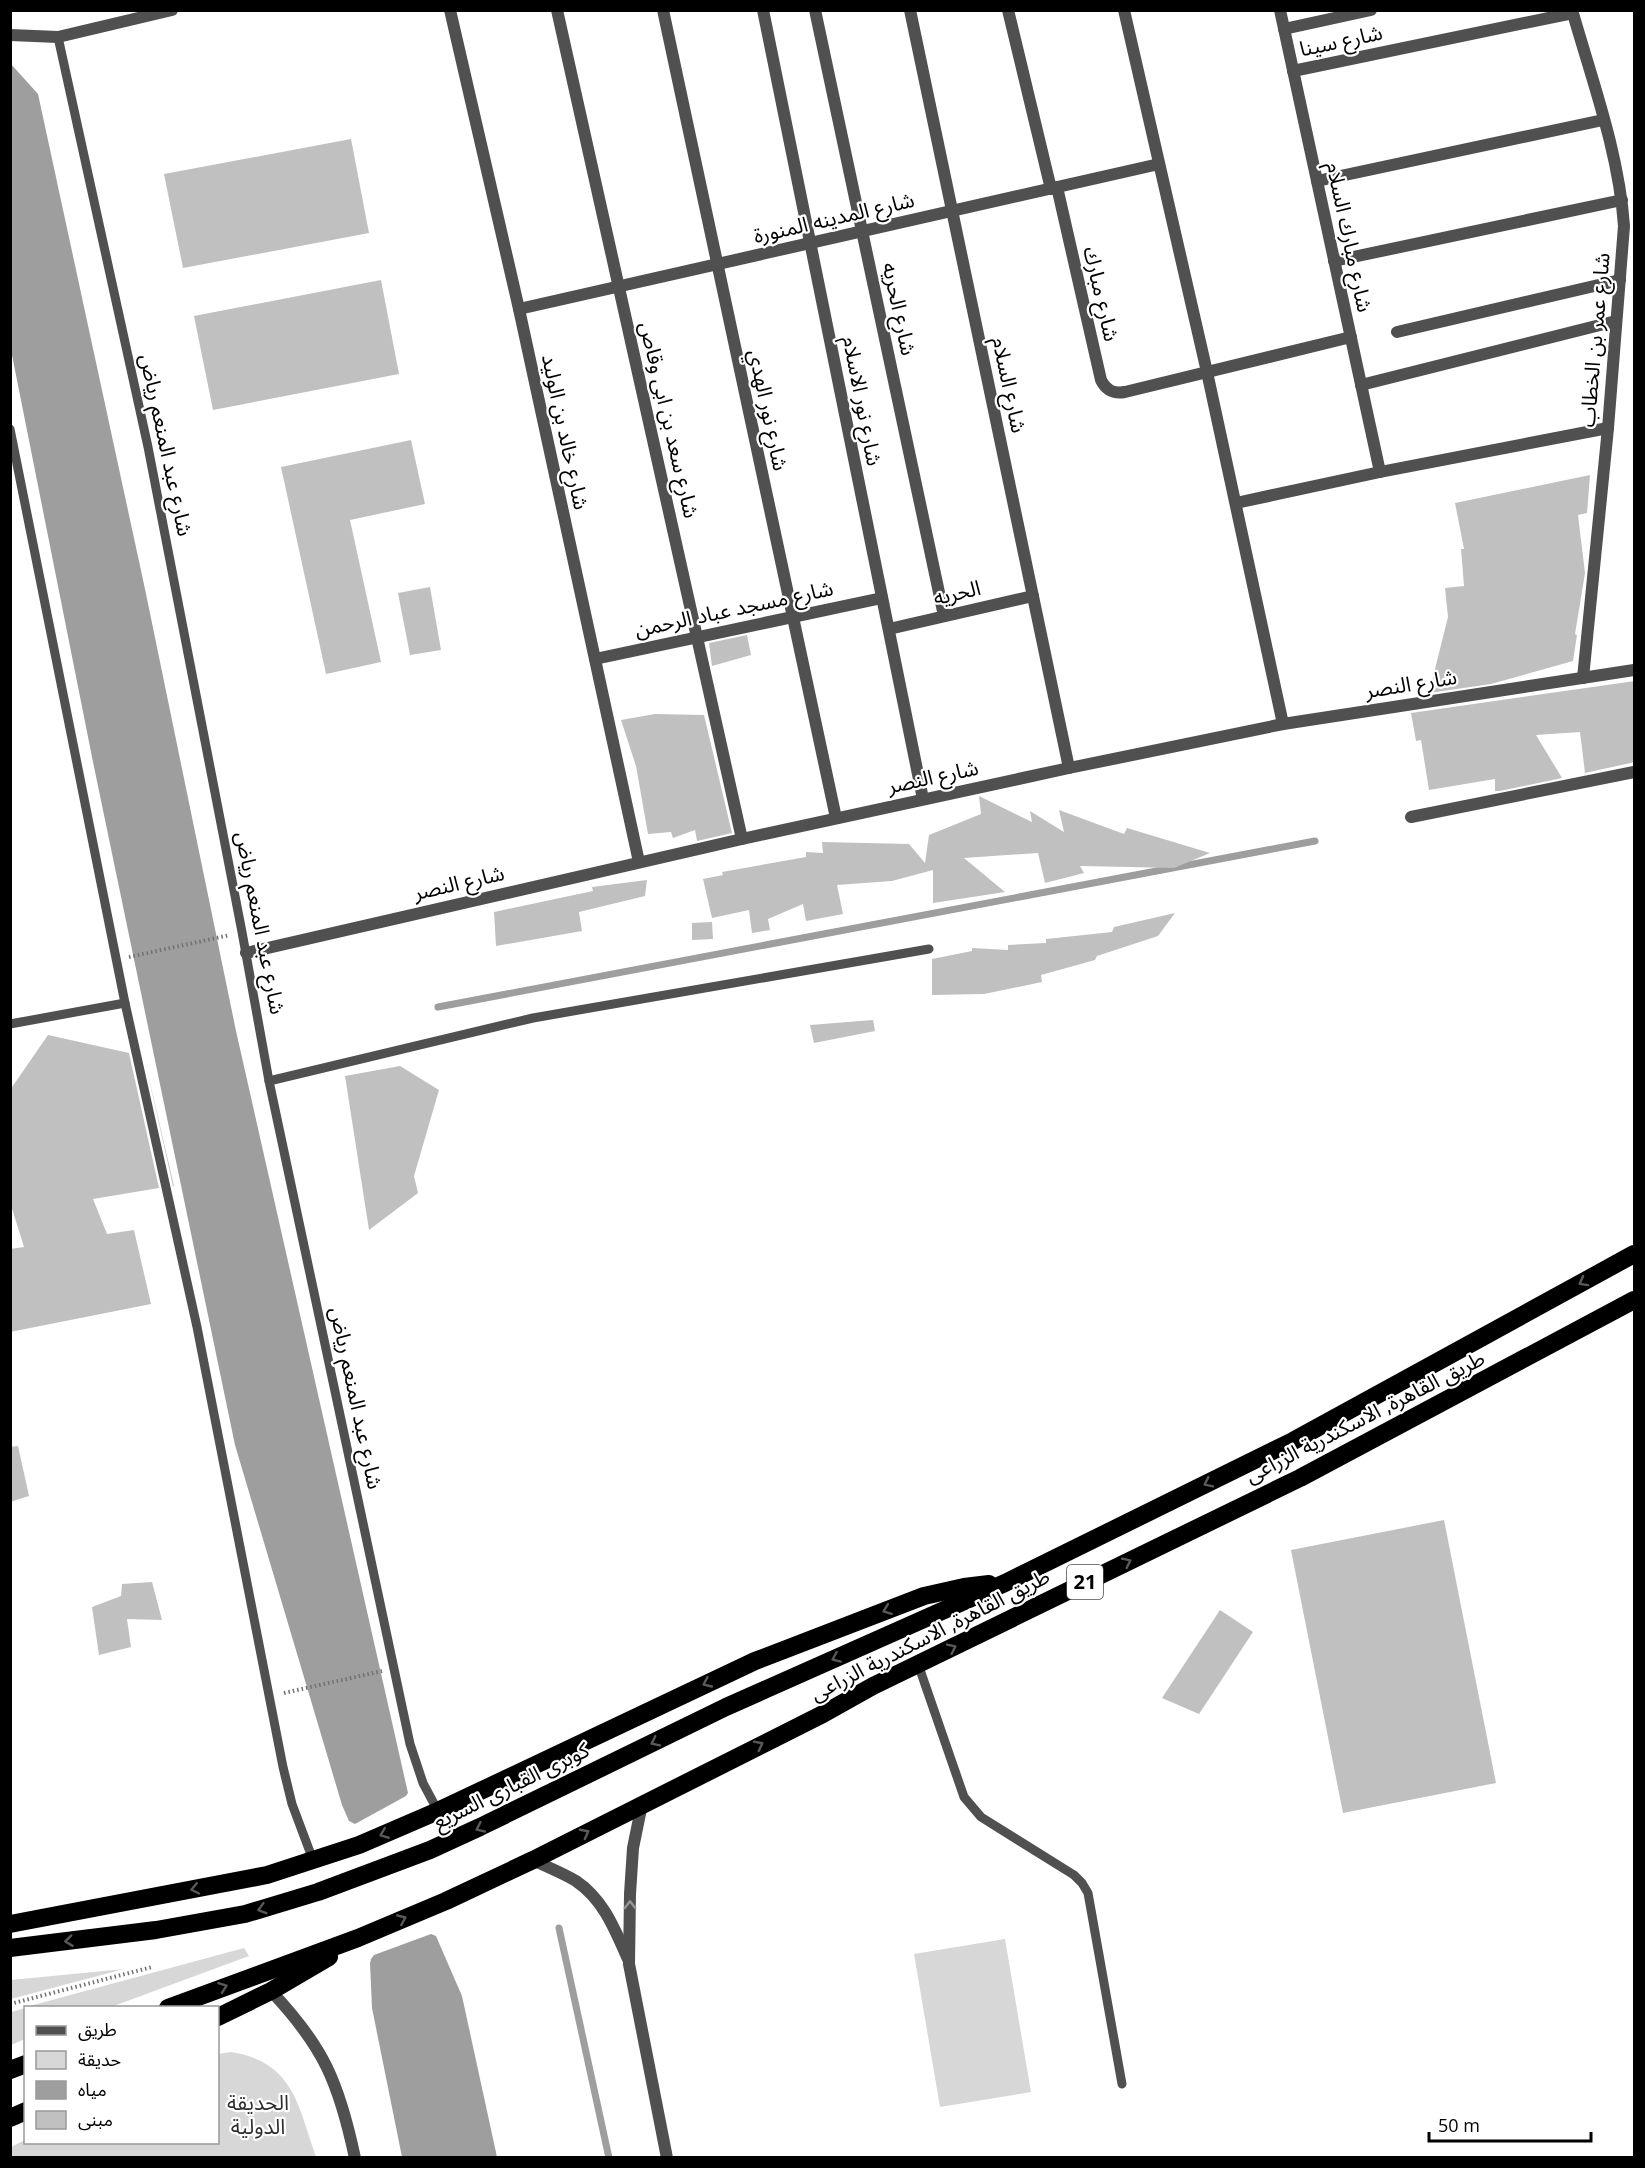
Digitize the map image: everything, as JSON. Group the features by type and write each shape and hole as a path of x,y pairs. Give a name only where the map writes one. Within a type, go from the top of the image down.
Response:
{"highway":[{"name":"طريق القاهرة, الاسكندرية الزراعى","path":"1005,1583 1293,1441 1635,1254"},
{"name":"طريق القاهرة, الاسكندرية الزراعى","path":"533,1860 918,1664 1300,1478 1635,1300"},
{"path":"10,1924 267,1875 359,1845 438,1811 755,1661 924,1596 964,1587 1005,1583"},
{"name":"كوبرى القبارى السريع","path":"10,1948 168,1928 245,1914 318,1892 430,1850 726,1707 1005,1583"},
{"path":"171,2006 358,1938 533,1860"},
{"path":"219,2017 312,1968 358,1938"},
{"path":"10,2118 24,2112"}],"street":[{"path":"10,35 58,37 172,10"},
{"name":"شارع خالد بن الوليد","path":"450,10 519,309 639,862"},
{"name":"شارع سعد بن ابى وقاص","path":"557,10 742,839"},
{"name":"شارع نور الهدي","path":"663,10 836,818"},
{"name":"شارع نور الاسلام","path":"763,10 923,799"},
{"name":"شارع الحريه","path":"815,10 944,616"},
{"name":"شارع السلام","path":"910,10 1069,768"},
{"name":"شارع مبارك","path":"1008,10 1101,380 1110,391 1125,392 1207,372"},
{"path":"1124,10 1207,372 1283,724"},
{"name":"شارع مبارك السلام","path":"1280,10 1380,472"},
{"path":"1284,29 1371,10"},
{"name":"شارع سينا","path":"1293,71 1572,12"},
{"name":"شارع عمر بن الخطاب","path":"1572,12 1614,161 1622,200 1624,226 1608,428 1583,678"},
{"path":"1317,181 1603,120"},
{"name":"شارع المدينه المنورة","path":"519,309 1159,164"},
{"path":"1334,261 1622,200"},
{"path":"1397,332 1620,280"},
{"path":"1361,385 1616,321"},
{"path":"1207,372 1351,337"},
{"path":"1236,503 1380,472 1608,428"},
{"name":"الحريه","path":"888,629 1033,596"},
{"name":"شارع مسجد عباد الرحمن","path":"595,659 882,598"},
{"name":"شارع النصر","path":"246,953 836,818 1283,724 1635,670"},
{"path":"1411,817 1635,772"},
{"path":"629,1964 633,1848 642,1804"},
{"path":"533,1860 576,1881 599,1902 611,1920 629,1964 667,2157"},
{"path":"271,1991 296,2017 313,2040 327,2065 338,2090 355,2157"}],"lane":[{"name":"شارع عبد المنعم رياض","path":"58,37 148,447 246,953 268,1081 410,1744 423,1783 438,1811"},
{"path":"10,429 116,960 197,1328 269,1697 292,1804 313,1860"},
{"path":"268,1081 533,1018 929,949"},
{"path":"10,1024 125,1003"},
{"path":"918,1664 964,1797 969,1804 981,1817 1074,1875 1088,1893 1122,2084"}],"path":[{"path":"116,960 242,932"},
{"path":"269,1697 394,1668"},
{"path":"10,2004 152,1967"}],"green space":[{"path":"1005,1939 1031,2092 940,2107 914,1954"},
{"path":"244,1948 249,1956 114,2006 30,2006"},
{"path":"124,1969 11,1999 11,1980"},
{"path":"24,2009 24,2039 11,2045 11,2012"},
{"name":"الحديقة الدولية","path":"231,2052 252,2057 268,2065 281,2076 298,2104 316,2157 11,2157 11,2147 24,2140 24,2144 219,2144 219,2054"}],"water":[{"path":"10,63 38,94 145,589 236,1031 408,1793 355,1824 349,1821 342,1805 235,1445 93,762 11,350"},
{"path":"431,1934 436,1936 462,1996 497,2157 402,2157 372,2008 370,1963 374,1955"}],"building":[{"path":"351,139 369,233 183,268 164,174"},
{"path":"381,280 399,374 213,410 194,316"},
{"path":"411,440 425,504 350,520 381,662 326,674 281,467"},
{"path":"1590,475 1587,513 1578,515 1585,573 1573,661 1491,684 1429,693 1448,617 1445,588 1464,586 1461,549 1464,549 1455,503"},
{"path":"430,587 441,650 410,655 398,593"},
{"path":"747,635 751,655 712,666 709,643"},
{"path":"1635,681 1635,762 1585,773 1580,732 1536,735 1562,778 1500,791 1495,791 1495,779 1429,790 1421,740 1416,741 1411,713"},
{"path":"655,714 704,715 732,833 697,841 695,830 673,838 671,832 648,834 636,766 621,720"},
{"path":"979,796 1032,822 1030,811 1064,832 1059,810 1124,834 1127,828 1210,853 1174,868 1080,866 1084,873 1045,883 1038,853 964,858 1005,892 933,903 933,870 892,881 837,885 843,914 806,921 803,904 768,919 770,930 752,933 749,910 712,918 703,879 723,875 722,872 806,857 806,852 823,853 822,842 909,844 925,863 929,835 981,814"},
{"path":"647,880 645,896 579,912 582,931 496,946 494,912 593,891 592,887"},
{"path":"1175,913 1158,936 1097,956 1095,960 1041,975 1042,982 984,994 932,995 932,959 972,951 972,948 1008,950 1008,945 1046,943 1046,939 1112,932 1114,927"},
{"path":"712,922 713,939 692,940 692,923"},
{"path":"873,1020 875,1031 814,1043 810,1025"},
{"path":"48,1035 129,1053 159,1188 93,1199 107,1234 134,1230 151,1304 10,1332 10,1249 24,1247 10,1202 10,1090"},
{"path":"144,1057 174,1186 173,1186"},
{"path":"400,1066 439,1090 414,1176 418,1193 369,1230 345,1076"},
{"path":"18,1446 29,1496 10,1502 10,1447"},
{"path":"1444,1520 1496,1783 1343,1813 1291,1550"},
{"path":"152,1582 162,1620 127,1619 131,1647 99,1655 92,1607 121,1596 122,1584"},
{"path":"1220,1610 1253,1632 1199,1714 1162,1698"}],"waterway":[{"path":"438,1007 1315,841"},
{"path":"559,1928 609,2158"}]}
